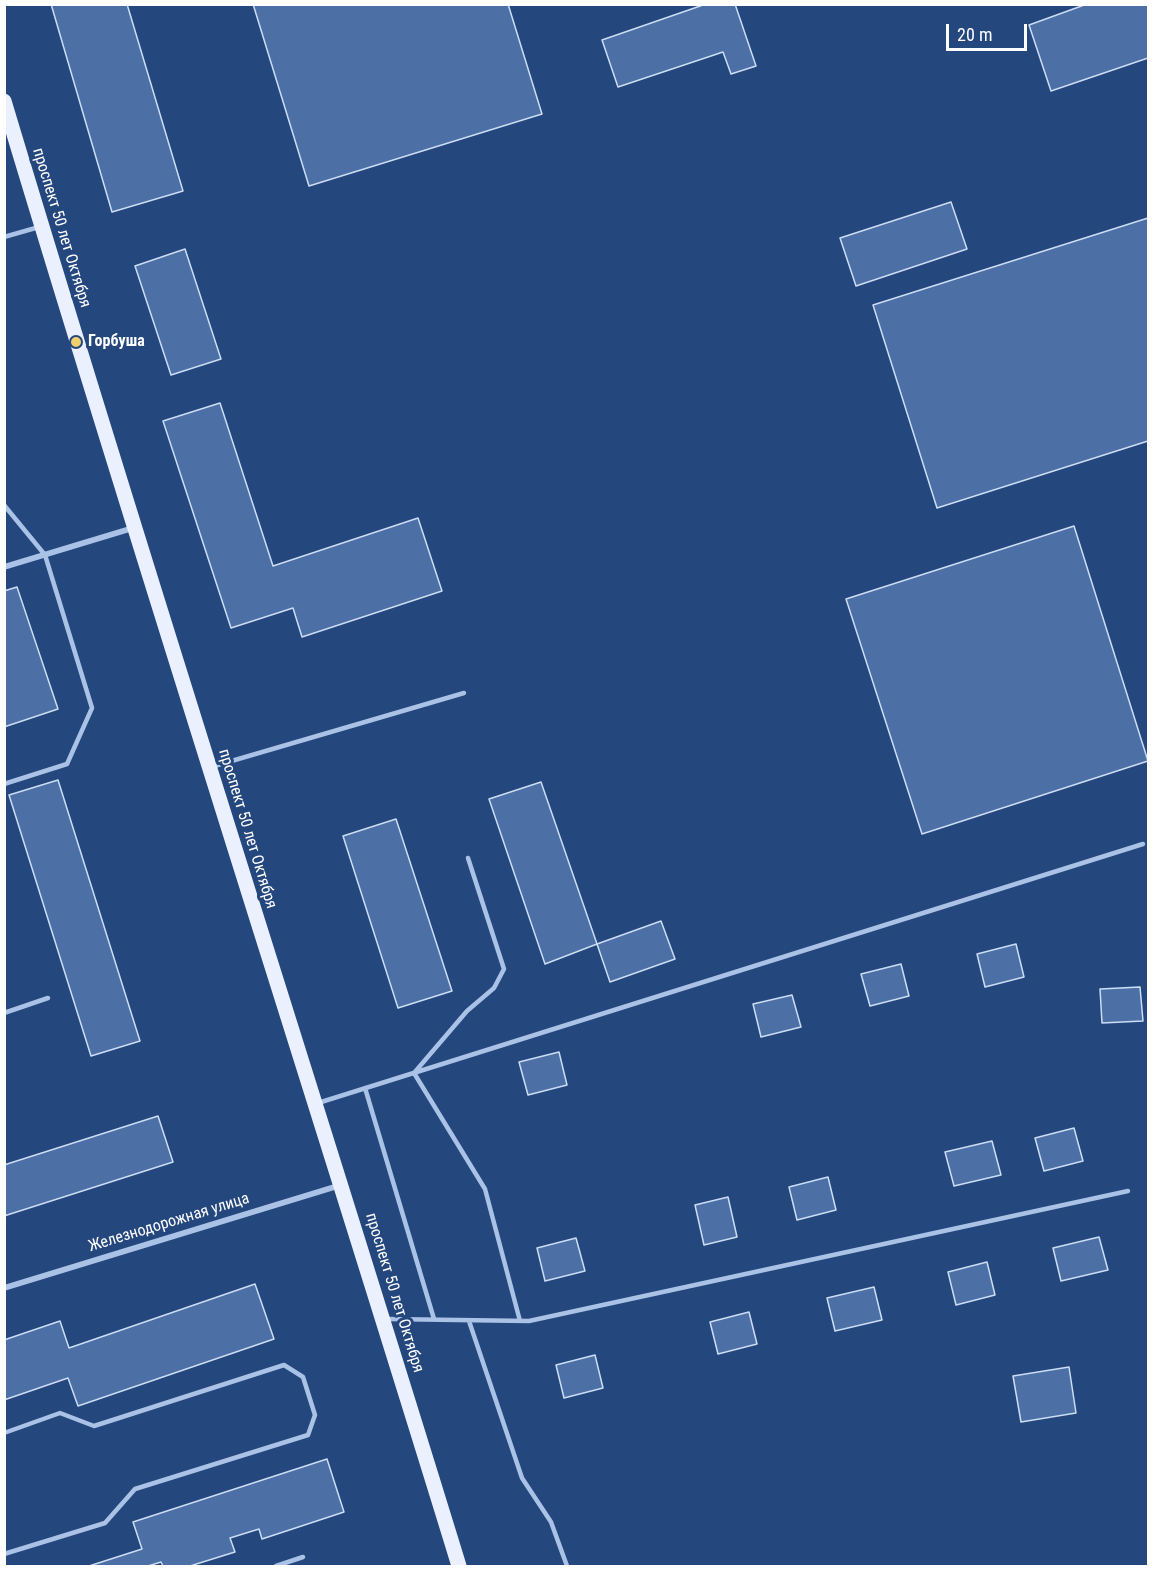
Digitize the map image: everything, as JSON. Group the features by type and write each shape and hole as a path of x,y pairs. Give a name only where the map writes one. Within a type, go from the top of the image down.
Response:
{"main road":[{"name":"проспект 50 лет Октября","path":"4,101 134,528 342,1184 459,1566"}],"street":[{"path":"4,567 134,528"},
{"name":"Железнодорожная улица","path":"4,1288 342,1184"}],"lane":[{"path":"4,237 42,226"},
{"path":"4,505 45,555 92,708 67,764 4,784"},
{"path":"209,768 464,693"},
{"path":"315,1104 1143,844"},
{"path":"414,1073 467,1011 494,988 504,969 468,858"},
{"path":"4,1013 48,998"},
{"path":"414,1073 485,1189 520,1321"},
{"path":"365,1089 434,1319"},
{"path":"383,1319 530,1322 1128,1191"},
{"path":"470,1321 522,1478 551,1522 567,1566"},
{"path":"4,1433 60,1413 94,1426 284,1365 303,1377 315,1415 308,1435 135,1489 105,1523 4,1554"},
{"path":"276,1566 303,1557"}],"building":[{"path":"51,4 127,4 183,191 112,212"},
{"path":"253,4 508,4 542,114 309,186"},
{"path":"706,4 735,4 756,66 731,74 723,52 618,87 602,40"},
{"path":"1087,4 1148,4 1148,58 1051,91 1029,25"},
{"path":"951,202 967,249 856,286 840,238"},
{"path":"1148,218 1148,441 937,508 873,305"},
{"path":"185,249 221,359 171,375 135,266"},
{"path":"220,403 273,566 418,518 442,591 302,637 293,608 231,628 163,421"},
{"path":"1074,526 1148,761 922,834 846,599"},
{"path":"17,587 58,709 4,727 4,591"},
{"path":"58,780 140,1041 91,1056 9,795"},
{"path":"541,782 597,944 545,964 489,799"},
{"path":"396,819 452,991 398,1008 343,836"},
{"path":"661,921 675,959 610,982 597,944"},
{"path":"1016,944 1024,977 985,987 977,954"},
{"path":"901,964 909,996 870,1006 861,974"},
{"path":"1140,987 1143,1021 1102,1023 1100,989"},
{"path":"792,995 801,1027 761,1037 753,1004"},
{"path":"559,1052 567,1085 528,1095 519,1062"},
{"path":"158,1116 173,1162 4,1216 4,1165"},
{"path":"1074,1128 1083,1161 1044,1171 1035,1138"},
{"path":"992,1141 1001,1175 954,1186 945,1152"},
{"path":"828,1177 836,1210 797,1220 789,1187"},
{"path":"728,1197 737,1237 704,1245 695,1205"},
{"path":"1099,1237 1108,1270 1061,1281 1053,1248"},
{"path":"576,1238 585,1271 545,1281 537,1248"},
{"path":"987,1262 995,1295 956,1305 948,1272"},
{"path":"255,1284 274,1339 78,1406 68,1378 4,1400 4,1340 60,1321 69,1348"},
{"path":"874,1287 882,1320 835,1331 827,1298"},
{"path":"749,1312 757,1344 718,1354 710,1322"},
{"path":"595,1355 603,1388 564,1398 556,1365"},
{"path":"1069,1367 1076,1413 1021,1422 1013,1376"},
{"path":"327,1459 344,1512 262,1539 259,1529 230,1538 235,1552 190,1566 163,1566 161,1562 148,1566 89,1566 142,1549 133,1522"}],"place":[{"name":"Горбуша","path":"76,342"}]}
